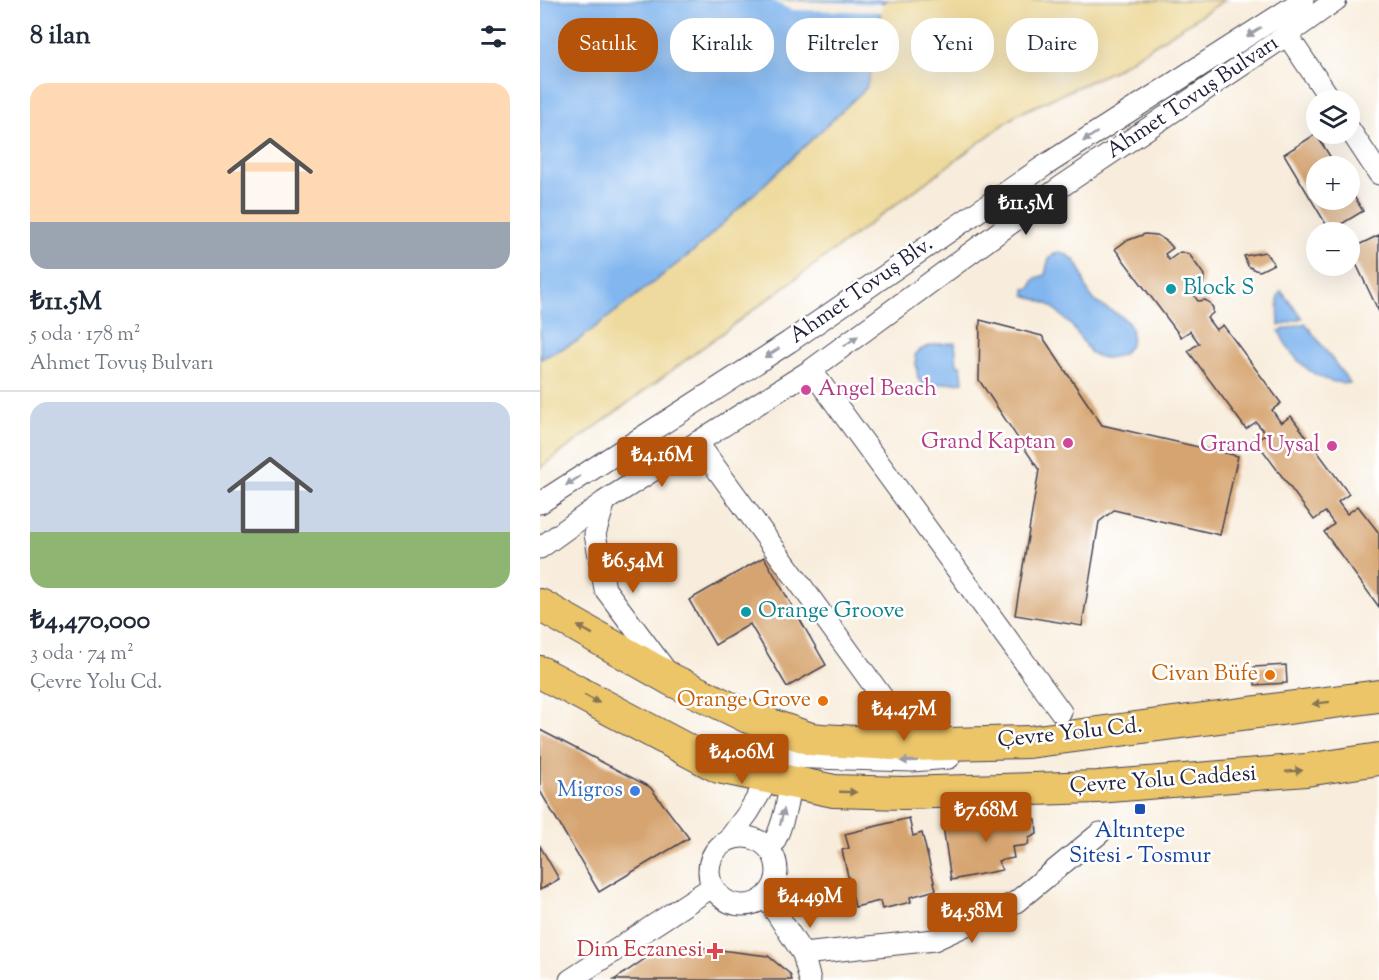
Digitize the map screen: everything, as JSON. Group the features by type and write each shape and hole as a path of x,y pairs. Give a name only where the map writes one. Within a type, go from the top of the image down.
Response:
{"highway":[{"name":"Çevre Yolu Cd.","path":"540,605 672,680 748,717 811,739 911,745 1029,742 1379,696"},
{"name":"Çevre Yolu Caddesi","path":"540,672 719,767 780,772 834,791 903,793 1098,787 1305,770 1379,759"}],"street":[{"name":"Ahmet Tovuş Blv.","path":"540,503 789,342 1044,166 1303,0"},
{"name":"Ahmet Tovuş Bulvarı","path":"540,548 605,501 811,370 1059,188 1336,0"},
{"path":"1287,35 1324,90"},
{"path":"1359,144 1379,174"},
{"path":"811,370 1061,712"},
{"path":"697,442 897,720"},
{"path":"605,501 595,534 605,589 672,680"},
{"path":"748,717 773,741 780,772 777,838 770,850"},
{"path":"728,840 780,772 985,754 1029,742"},
{"path":"803,954 934,940 1016,902 1100,833"},
{"path":"739,837 762,842 770,850 777,869 772,889 766,897 757,903 736,905 718,896 708,878 712,855 718,846 739,837"},
{"path":"570,980 712,887"},
{"path":"766,897 803,954 810,980"}],"sand":[{"path":"887,0 1225,0 1115,70 1018,114 540,468 540,359 576,342 695,250 855,72 899,72 899,18 880,18 881,4"}],"water":[{"path":"540,0 887,0 881,4 880,18 786,18 786,72 870,72 866,88 695,250 576,342 540,359"},
{"path":"1060,252 1075,262 1086,288 1095,301 1123,318 1130,326 1131,344 1122,355 1106,358 1091,353 1072,326 1056,310 1048,304 1025,295 1025,289 1031,288 1034,280 1045,275 1052,255"},
{"path":"1281,291 1302,318 1279,326 1278,297"},
{"path":"1305,323 1350,383 1327,380 1316,375 1291,351 1279,331"},
{"path":"955,343 957,365 961,365 963,382 924,385 918,379 915,355 928,346"}],"pier":[{"path":"771,0 883,4 882,12 791,10"}],"building":[{"path":"1306,140 1306,144 1322,144 1330,156 1306,156 1306,191 1284,154"},
{"path":"1360,206 1363,211 1345,222 1325,222 1317,210 1360,210"},
{"path":"1145,234 1157,235 1168,242 1173,248 1165,254 1169,260 1180,252 1189,254 1204,275 1203,284 1192,293 1198,301 1205,300 1213,308 1213,313 1207,318 1216,330 1223,325 1281,403 1272,410 1281,423 1291,416 1349,494 1338,502 1347,514 1358,506 1379,533 1379,607 1324,532 1334,524 1325,512 1314,520 1256,441 1266,434 1256,422 1246,429 1188,351 1199,343 1190,331 1181,337 1115,249 1126,241"},
{"path":"1379,235 1379,312 1360,272 1360,244"},
{"path":"1265,252 1274,264 1260,271 1248,266 1244,256"},
{"path":"980,320 1042,336 1102,425 1238,456 1220,535 1114,510 1099,522 1082,626 1015,615 1039,470 979,380"},
{"name":"Orange Groove","path":"764,557 826,665 787,687 750,624 715,645 689,600"},
{"name":"Civan Büfe","path":"1286,665 1287,683 1255,685 1254,667"},
{"path":"540,730 650,787 689,838 599,892 540,791"},
{"path":"1029,812 1036,820 1037,834 1029,838 1028,845 1012,847 1014,858 998,861 1002,870 951,880 943,826"},
{"path":"909,818 913,836 922,833 936,890 910,897 911,902 882,909 880,901 855,907 842,850 849,848 845,834"},
{"path":"540,846 559,879 540,890"},
{"path":"680,945 768,956 790,974 792,980 614,980 658,950"}],"place":[{"name":"Block S","path":"1171,289"},
{"name":"Angel Beach","path":"806,390"},
{"name":"Grand Kaptan","path":"1068,443"},
{"name":"Grand Uysal","path":"1332,446"},
{"name":"Orange Groove","path":"746,612"},
{"name":"Civan Büfe","path":"1270,675"},
{"name":"Orange Grove","path":"823,701"},
{"name":"Migros","path":"635,791"},
{"name":"Altıntepe Sitesi - Tosmur","path":"1140,809"},
{"name":"Dim Eczanesi","path":"715,951"}]}
